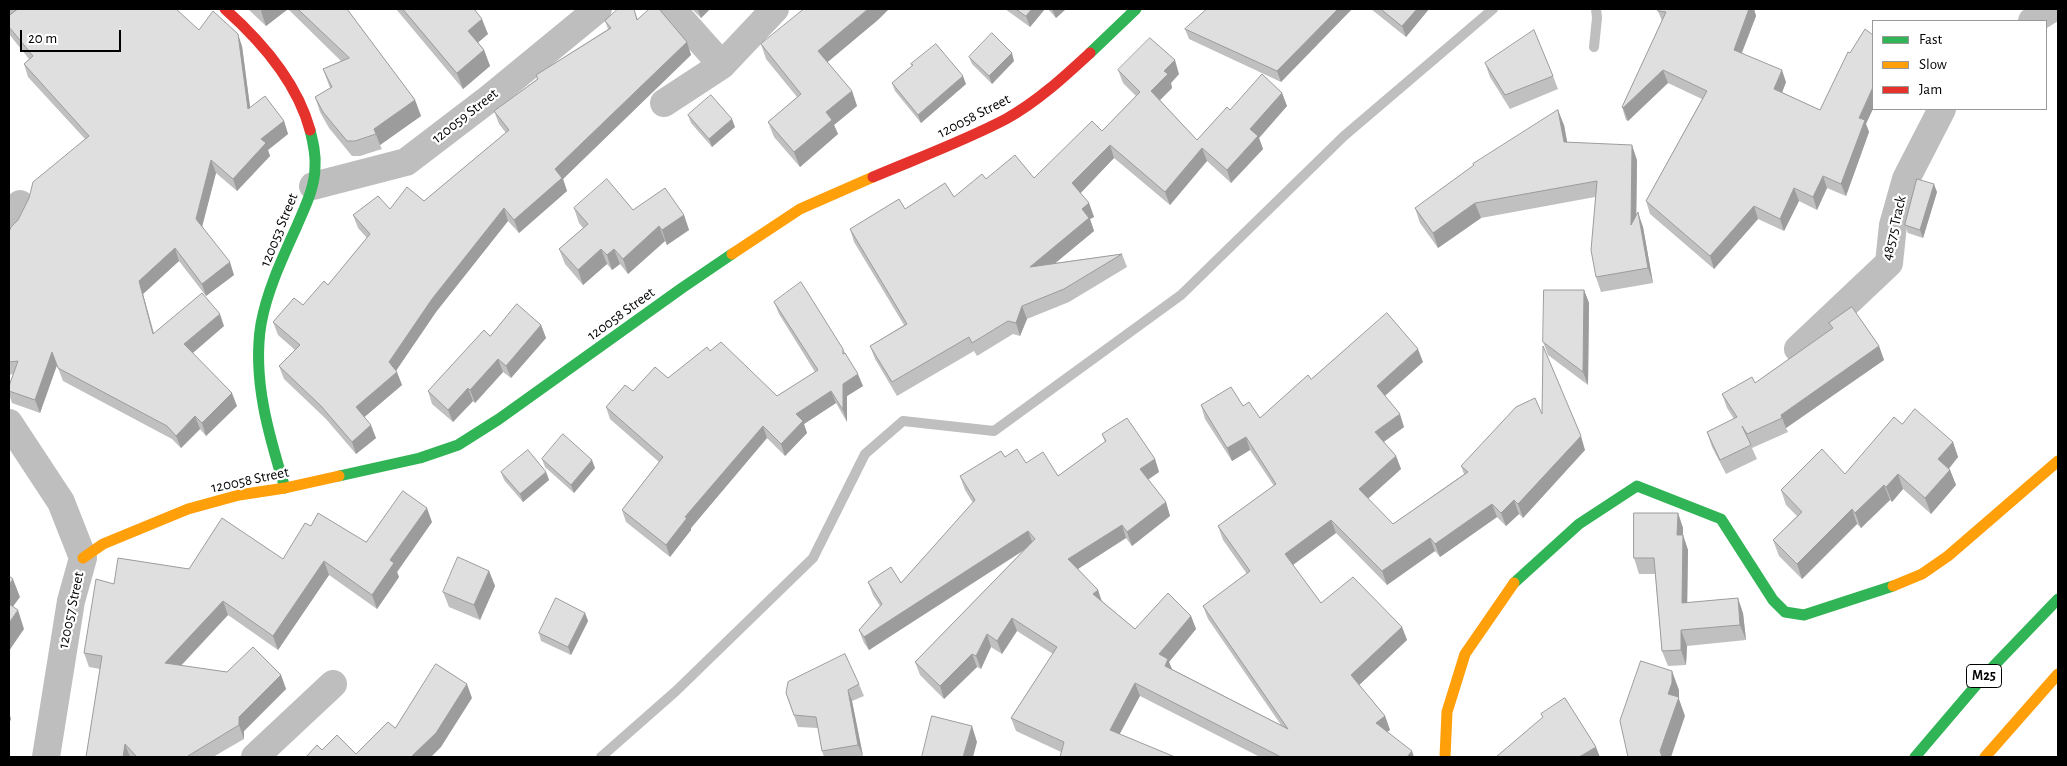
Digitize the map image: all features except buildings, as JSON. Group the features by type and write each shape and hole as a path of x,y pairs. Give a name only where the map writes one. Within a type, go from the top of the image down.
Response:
{"street":[{"path":"9,13 14,9"},
{"name":"120053 Street","path":"225,9 254,36 284,76 305,115 317,159 313,186 267,298 258,349 264,409 285,488"},
{"name":"120059 Street","path":"313,186 406,162 486,101 598,9"},
{"path":"672,9 722,65"},
{"path":"664,103 722,65 776,9"},
{"name":"120058 Street","path":"83,558 103,544 188,509 239,495 285,488 420,458 458,445 499,419 682,288 800,209 838,191 958,142 1007,118 1038,98 1070,71 1136,9"},
{"path":"2034,20 2051,9"},
{"name":"48575 Track","path":"1798,349 1889,263 1893,225 1906,179 1941,110"},
{"name":"120057 Street","path":"9,422 61,502 83,558 71,601 46,757"},
{"path":"1445,757 1447,712 1465,654 1514,583 1578,524 1636,486 1721,519 1773,600 1786,612 1804,615 1894,586 1922,574 1948,556 2058,461"},
{"name":"M25","path":"1915,757 1950,713 2023,633 2058,598"},
{"path":"1984,757 2058,674"},
{"path":"255,757 333,684"}],"waterway":[{"path":"601,757 676,691 813,558 865,454 903,421 994,431 1181,295 1344,136 1493,9"},
{"path":"1594,47 1596,9"}],"traffic: fast":[{"path":"1090,53 1136,9"},
{"path":"285,488 268,428 260,386 259,345 261,324 271,287 306,206 315,175 315,157 310,130"},
{"path":"339,476 420,458 458,445 499,419 732,254"},
{"path":"1514,583 1579,524 1637,486 1721,519 1773,600 1785,612 1804,615 1893,586"},
{"path":"1915,757 1984,676 2058,599"}],"traffic: slow":[{"path":"732,254 800,209 873,177"},
{"path":"1893,586 1922,574 1948,556 2058,461"},
{"path":"83,558 103,544 188,509 239,495 285,488 339,476"},
{"path":"1445,757 1447,712 1465,654 1514,583"},
{"path":"1985,757 2058,674"}],"traffic: jam":[{"path":"225,9 252,35 287,79 304,112 310,130"},
{"path":"873,177 1006,119 1039,97 1090,53"}]}
